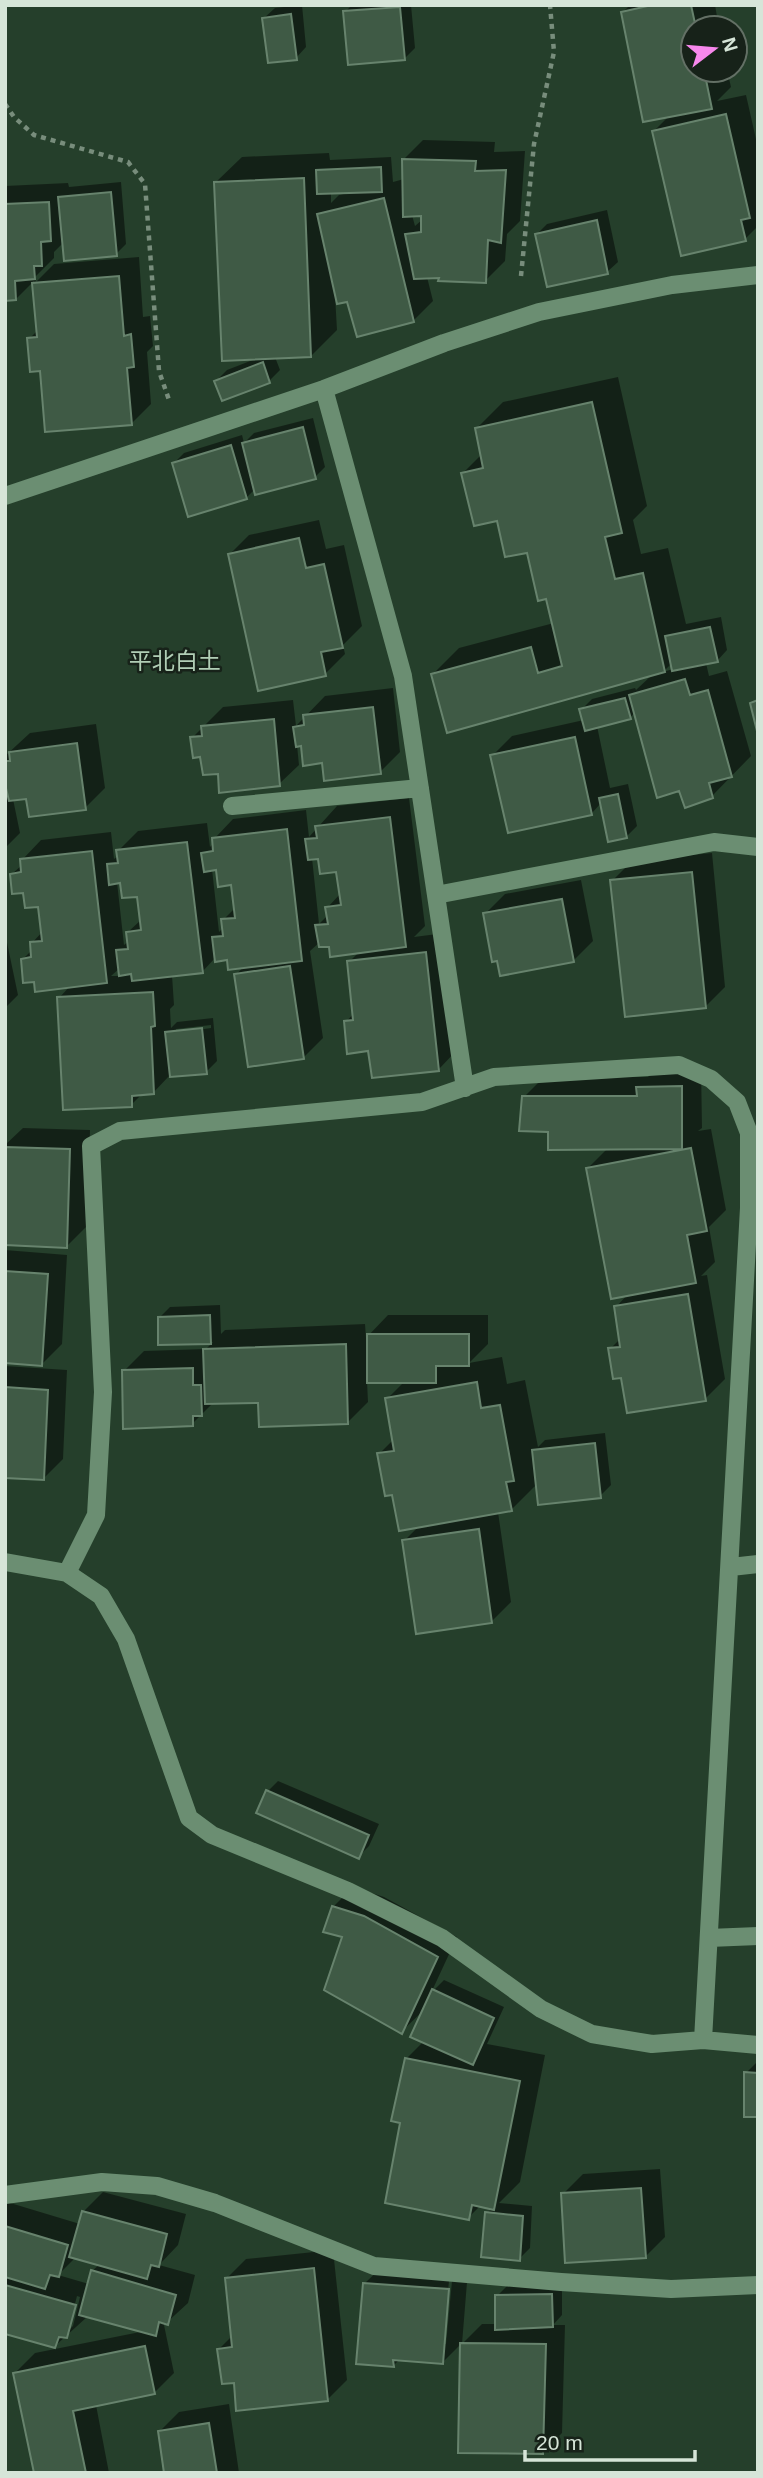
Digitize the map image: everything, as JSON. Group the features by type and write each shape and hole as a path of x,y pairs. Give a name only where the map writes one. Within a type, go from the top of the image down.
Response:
{"street":[{"path":"5,496 324,389 444,343 539,312 672,285 758,275"},
{"path":"324,389 402,676 465,1088"},
{"path":"232,806 420,788"},
{"path":"436,895 714,842 758,846"},
{"path":"66,1573 96,1515 97,1501 103,1392 91,1146 120,1132 422,1102 494,1077 679,1065 710,1079 737,1102 748,1133 753,1208 704,2040"},
{"path":"5,1562 66,1573 101,1596 126,1639 189,1818 212,1835 348,1891 442,1938 541,2009 592,2034 652,2043 704,2040 758,2045"},
{"path":"731,1567 758,1564"},
{"path":"709,1938 758,1936"},
{"path":"5,2195 102,2182 157,2186 215,2203 374,2266 561,2283 671,2289 758,2285"}],"path":[{"path":"518,319 525,219 534,144 554,52 550,5"},
{"path":"5,104 14,117 34,135 128,162 145,184 159,371 181,437"}],"building":[{"path":"652,5 691,5 693,14 679,14 679,84 707,84 712,109 643,122 621,12"},
{"path":"400,7 405,60 348,65 343,11"},
{"path":"291,14 297,60 268,63 262,18"},
{"path":"726,114 750,218 741,220 746,241 681,256 652,131"},
{"path":"402,159 476,161 475,171 506,170 501,243 488,240 486,283 438,281 439,278 414,279 405,234 421,232 421,216 403,217"},
{"path":"381,167 382,192 317,194 316,170"},
{"path":"304,178 311,357 222,361 214,182"},
{"path":"111,192 117,256 64,261 58,197"},
{"path":"384,198 414,322 357,337 347,302 337,304 317,214"},
{"path":"49,202 51,241 41,242 42,266 34,266 35,279 15,281 16,300 5,301 5,204"},
{"path":"597,220 608,274 547,287 535,234"},
{"path":"119,276 124,336 131,334 134,367 127,368 132,425 45,432 40,371 30,372 27,338 37,337 32,283"},
{"path":"263,362 270,383 222,401 214,381"},
{"path":"592,402 622,533 605,537 615,579 643,573 665,672 447,733 431,674 531,647 538,673 562,666 546,599 538,601 527,553 505,557 497,521 474,526 461,473 483,468 475,428"},
{"path":"303,427 316,479 255,495 242,443"},
{"path":"231,445 247,499 188,517 172,463"},
{"path":"299,538 306,568 324,564 343,648 321,652 326,676 258,691 228,554"},
{"path":"710,627 718,662 672,671 665,636"},
{"path":"685,679 690,695 708,690 732,777 709,783 713,798 685,808 679,791 657,798 629,695"},
{"path":"625,698 631,719 585,731 579,709"},
{"path":"758,700 758,735 750,703"},
{"path":"373,707 381,774 324,781 322,763 303,766 301,746 296,747 293,727 304,725 303,715"},
{"path":"274,719 280,786 219,793 218,774 203,775 200,757 193,758 190,737 202,736 201,726"},
{"path":"575,737 592,815 508,833 490,755"},
{"path":"77,743 86,810 29,817 26,799 9,801 5,784 5,761 10,761 9,752"},
{"path":"618,794 627,838 608,842 599,798"},
{"path":"390,817 406,947 330,957 329,947 319,947 315,925 328,924 325,907 341,905 336,872 320,874 318,859 308,860 305,839 317,838 315,826"},
{"path":"287,829 302,961 228,970 227,960 215,962 212,937 223,936 221,919 235,918 231,885 218,887 216,870 204,872 201,853 213,851 212,838"},
{"path":"187,842 203,973 132,981 131,974 119,976 116,950 128,949 126,932 141,930 137,897 122,898 120,883 109,885 107,864 118,863 116,850"},
{"path":"92,851 107,983 35,992 34,982 23,983 21,959 31,957 30,942 42,941 38,907 25,908 23,893 12,894 10,874 21,872 20,859"},
{"path":"692,872 706,1008 625,1017 610,880"},
{"path":"562,899 574,962 500,976 497,961 492,962 483,913"},
{"path":"426,952 439,1071 372,1078 368,1051 347,1054 344,1021 353,1020 347,961"},
{"path":"290,966 304,1059 248,1067 234,974"},
{"path":"153,992 155,1026 151,1027 154,1094 132,1096 132,1107 63,1110 57,997"},
{"path":"202,1028 207,1074 170,1077 165,1032"},
{"path":"682,1086 682,1149 548,1150 548,1132 519,1131 522,1096 637,1096 636,1087"},
{"path":"5,1147 70,1149 67,1248 5,1245"},
{"path":"691,1148 707,1231 687,1235 696,1283 611,1299 586,1168"},
{"path":"5,1271 48,1274 42,1366 5,1363"},
{"path":"688,1294 706,1401 627,1413 621,1378 613,1379 608,1348 620,1347 614,1306"},
{"path":"210,1315 211,1344 158,1345 158,1317"},
{"path":"367,1334 469,1334 469,1366 436,1366 436,1383 367,1383"},
{"path":"346,1344 348,1424 259,1427 258,1403 205,1404 203,1349"},
{"path":"193,1368 193,1385 201,1385 202,1416 193,1416 193,1426 123,1429 122,1370"},
{"path":"477,1382 481,1408 500,1405 514,1481 506,1482 512,1511 399,1531 392,1495 385,1496 377,1453 394,1451 385,1398"},
{"path":"5,1387 48,1390 44,1480 5,1478"},
{"path":"595,1443 601,1498 538,1505 532,1450"},
{"path":"479,1529 492,1623 416,1634 402,1540"},
{"path":"266,1790 369,1835 359,1859 256,1813"},
{"path":"332,1906 364,1916 438,1957 402,2034 324,1990 342,1937 323,1932"},
{"path":"432,1989 494,2018 473,2065 410,2037"},
{"path":"405,2058 520,2081 494,2210 472,2205 469,2220 385,2203 400,2123 391,2121"},
{"path":"744,2072 758,2073 758,2117 744,2117"},
{"path":"641,2188 646,2258 565,2263 561,2193"},
{"path":"82,2211 167,2234 159,2267 151,2265 147,2279 69,2257"},
{"path":"485,2212 523,2216 520,2261 481,2257"},
{"path":"5,2226 68,2245 59,2277 50,2275 45,2289 5,2277"},
{"path":"314,2268 328,2401 236,2411 234,2383 222,2384 217,2349 232,2347 225,2278"},
{"path":"91,2270 176,2295 168,2325 159,2322 156,2336 79,2315"},
{"path":"363,2283 449,2289 443,2364 393,2360 394,2367 356,2364"},
{"path":"5,2285 76,2305 67,2338 59,2337 55,2348 5,2334"},
{"path":"552,2294 553,2327 495,2330 495,2295"},
{"path":"460,2343 546,2344 543,2454 458,2453"},
{"path":"145,2346 155,2394 73,2411 86,2473 34,2473 13,2373"},
{"path":"209,2423 217,2473 164,2473 158,2431"}],"district":[{"name":"平北白土","path":"175,661"}]}
